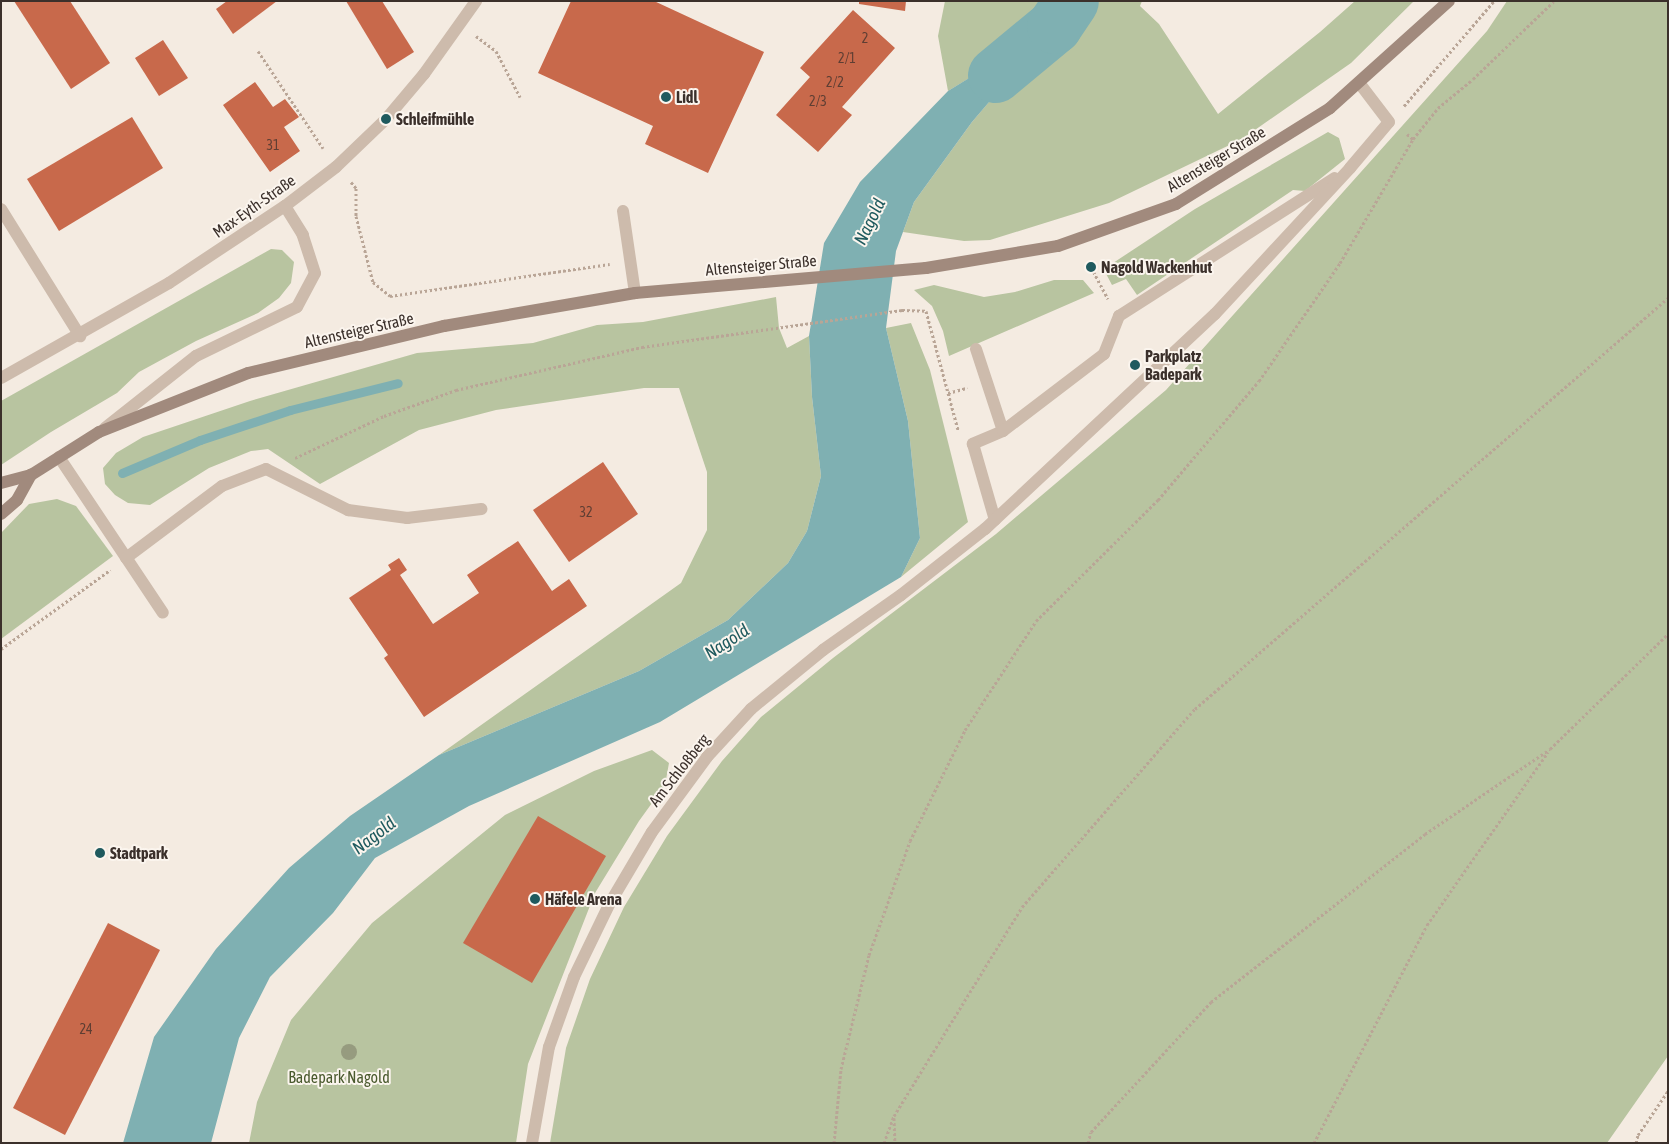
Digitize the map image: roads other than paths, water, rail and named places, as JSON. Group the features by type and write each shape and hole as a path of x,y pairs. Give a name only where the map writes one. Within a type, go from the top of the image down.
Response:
{"main road":[{"name":"Altensteiger Straße","path":"31,475 99,432 248,373 444,326 635,293 790,278 926,268 1058,246 1176,204 1330,108 1360,84 1449,1"},
{"path":"1,483 31,475"},
{"path":"1,514 17,500 31,475"}],"street":[{"name":"Max-Eyth-Straße","path":"1,378 80,336 169,283 284,206 336,167 390,114 424,74 476,1"},
{"path":"995,520 974,444 1004,432 1104,354 1120,316 1350,168 1389,122 1360,84"},
{"name":"Am Schloßberg","path":"532,1143 549,1047 574,977 610,903 652,832 707,757 751,709 823,650 901,595 995,520 1215,314 1350,168"},
{"path":"99,432 196,356 297,307 315,272 303,234 284,206"},
{"path":"1,209 80,336"},
{"path":"623,211 635,293"},
{"path":"976,349 1004,432"},
{"path":"59,457 163,613"},
{"path":"126,558 222,486 266,470 348,510 407,518 481,509"}],"water":[{"path":"1054,26 972,122 914,202 896,251 886,328 908,421 920,538 901,577 660,722 469,806 375,858 333,913 270,977 239,1038 211,1143 123,1143 154,1037 216,949 289,868 350,816 439,755 639,671 728,620 788,563 807,531 821,476 812,397 809,336 824,243 860,182 948,91"}],"waterway":[{"name":"Nagold","path":"995,75 1054,26 1071,1"},
{"path":"122,473 200,440 290,410 398,383"}],"place":[{"name":"Lidl","path":"666,97"},
{"name":"Schleifmühle","path":"386,119"},
{"name":"Nagold Wackenhut","path":"1091,267"},
{"name":"Parkplatz Badepark","path":"1135,365"},
{"name":"Stadtpark","path":"100,853"},
{"name":"Häfele Arena","path":"535,899"}],"park label":[{"name":"Badepark Nagold","path":"339,1077"}]}
